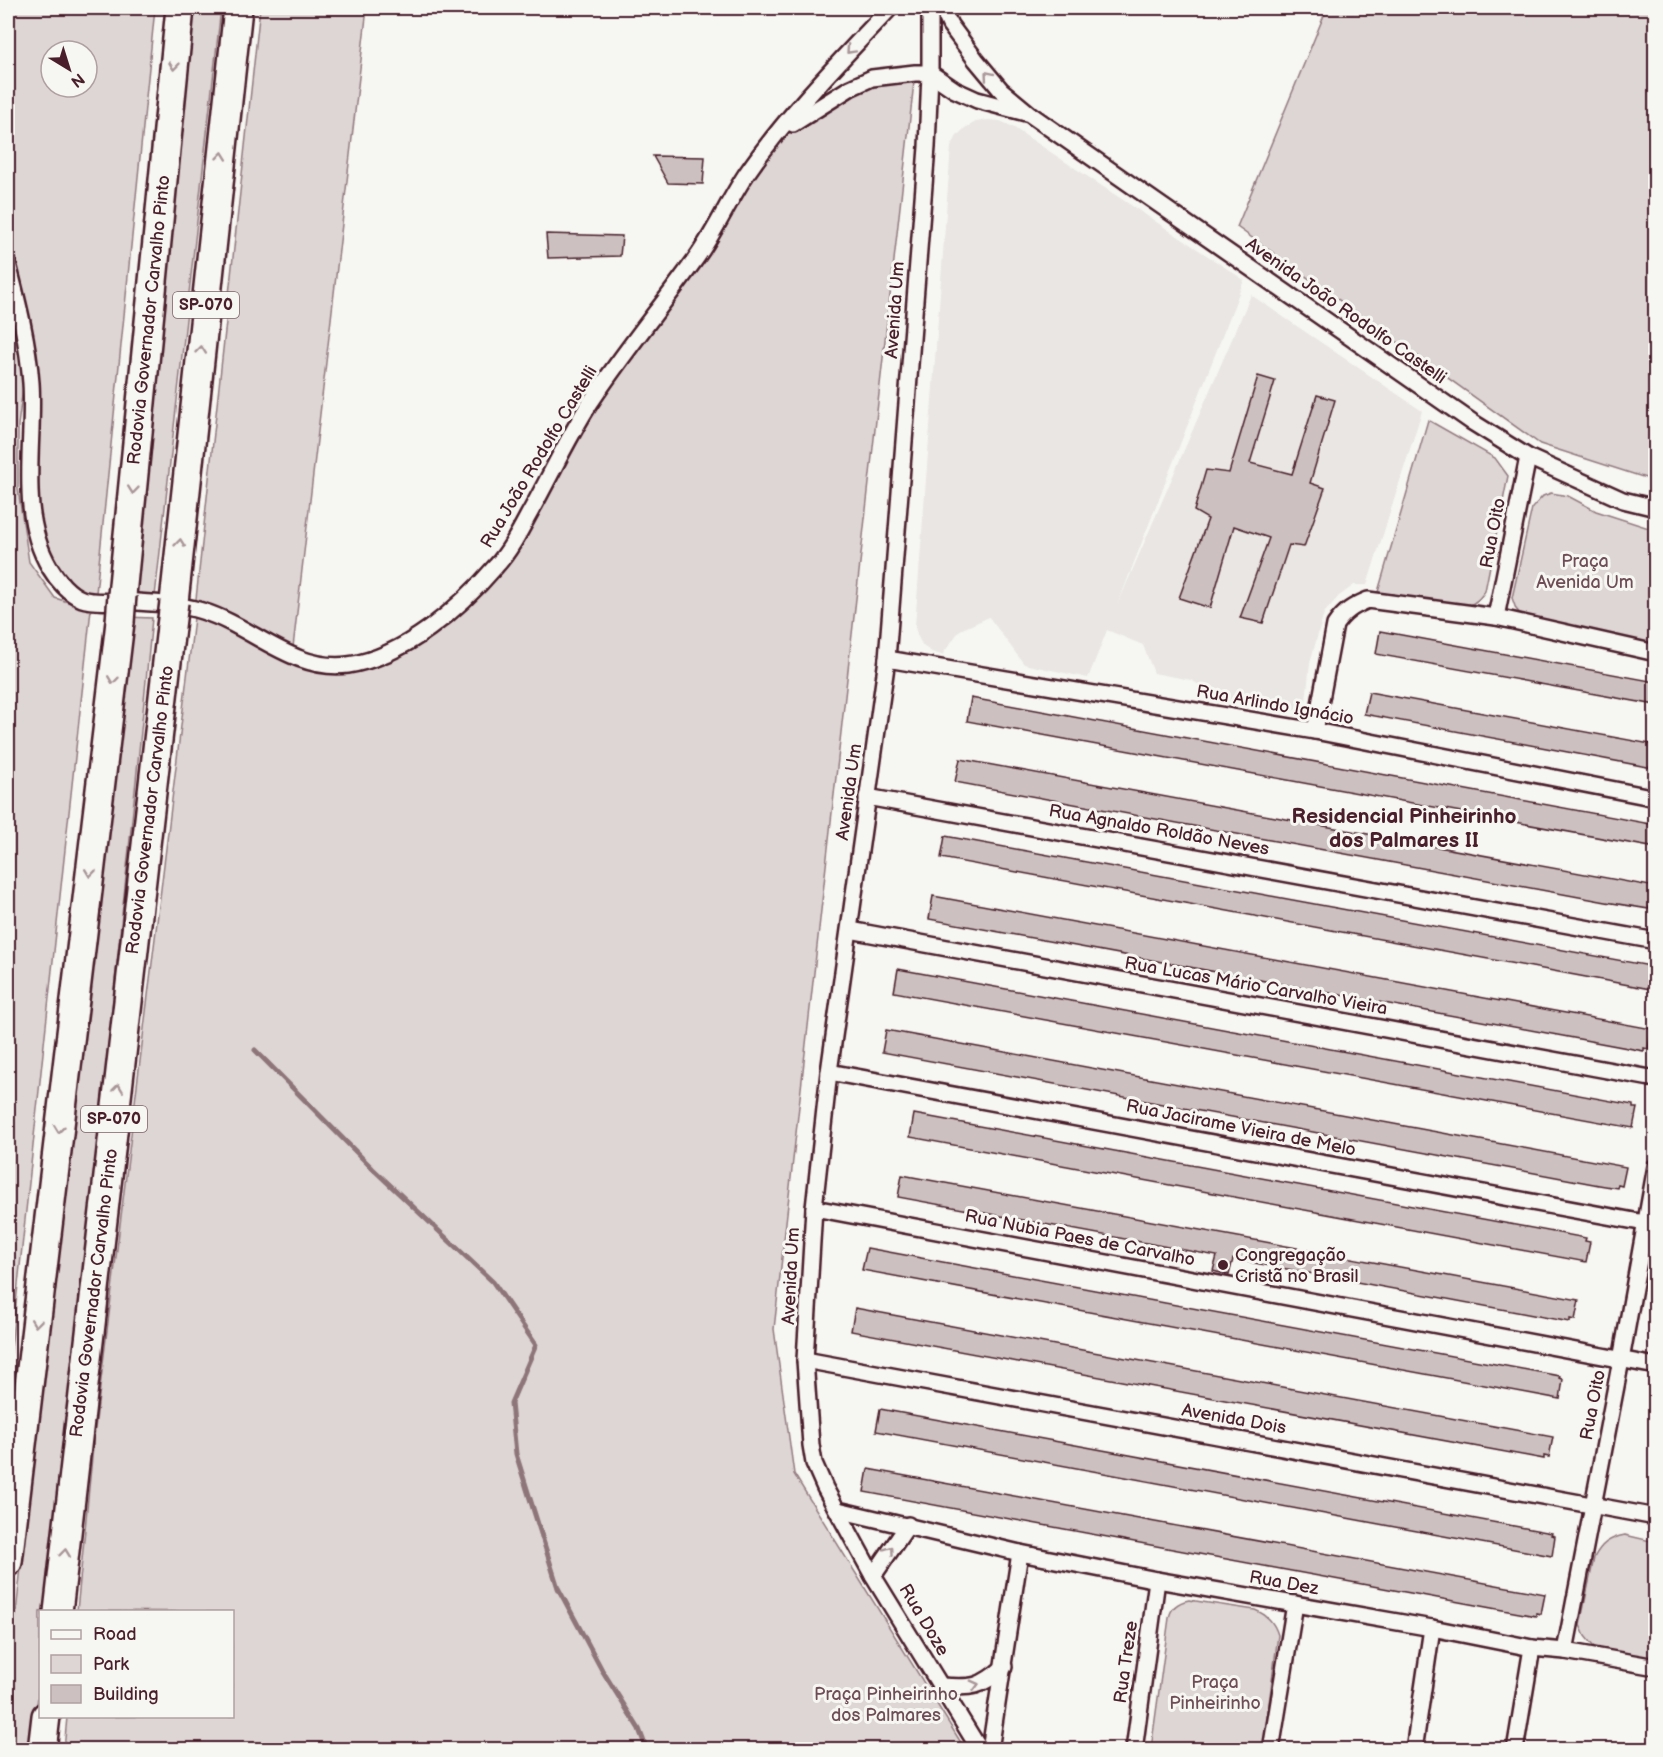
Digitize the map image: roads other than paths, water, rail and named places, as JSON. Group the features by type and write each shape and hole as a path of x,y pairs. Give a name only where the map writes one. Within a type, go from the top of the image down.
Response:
{"highway":[{"name":"Rodovia Governador Carvalho Pinto","path":"8,1562 120,621 180,8"},
{"name":"Rodovia Governador Carvalho Pinto","path":"58,1610 172,614 238,8"},
{"path":"42,1749 46,1718"}],"street":[{"name":"Rua João Rodolfo Castelli","path":"8,264 28,351 31,384 31,506 39,544 51,569 66,589 84,599 196,609 215,615 292,656 322,665 346,665 380,656 424,633 499,564 518,534 587,408 700,253 747,174 833,67 890,8"},
{"name":"Avenida Um","path":"838,1509 825,1488 814,1463 806,1360 814,1208 829,1072 887,659 927,147 930,8"},
{"path":"942,8 976,60 1001,90 1031,115"},
{"path":"778,134 842,93 872,78 915,73 930,73 977,100 1031,115"},
{"name":"Avenida João Rodolfo Castelli","path":"1031,115 1472,422 1528,457 1623,500 1656,508"},
{"name":"Rua Oito","path":"1496,617 1528,457"},
{"path":"1315,731 1335,625 1342,614 1353,606 1368,600 1496,617 1656,652"},
{"name":"Rua Arlindo Ignácio","path":"887,659 1315,731 1656,798"},
{"name":"Rua Agnaldo Roldão Neves","path":"867,797 1656,941"},
{"name":"Rua Lucas Mário Carvalho Vieira","path":"850,930 1656,1079"},
{"name":"Rua Jacirame Vieira de Melo","path":"829,1072 1650,1224"},
{"name":"Rua Oito","path":"1565,1651 1621,1360 1650,1224 1656,1166"},
{"name":"Rua Nubia Paes de Carvalho","path":"814,1208 1656,1366"},
{"name":"Avenida Dois","path":"806,1360 1656,1517"},
{"name":"Rua Dez","path":"838,1509 1020,1553 1157,1580 1432,1628 1532,1648 1565,1651 1656,1668"},
{"name":"Rua Doze","path":"838,1509 873,1576 980,1749"},
{"path":"873,1576 908,1525"},
{"path":"990,1749 1020,1553"},
{"name":"Rua Treze","path":"1134,1749 1157,1580"},
{"path":"1271,1749 1294,1604"},
{"path":"1414,1749 1432,1628"},
{"path":"1515,1749 1532,1648"},
{"path":"941,1686 975,1687 989,1680 1004,1667"}],"waterway":[{"path":"255,1050 373,1169 493,1282 536,1345 511,1403 516,1454 558,1588 602,1670 639,1729 647,1750"}],"place":[{"name":"Congregação Cristã no Brasil","path":"1223,1265"}],"district":[{"name":"Residencial Pinheirinho dos Palmares II","path":"1404,828"}],"park label":[{"name":"Praça Avenida Um","path":"1585,571"},
{"name":"Praça Pinheirinho","path":"1215,1692"},
{"name":"Praça Pinheirinho dos Palmares","path":"886,1704"}]}
